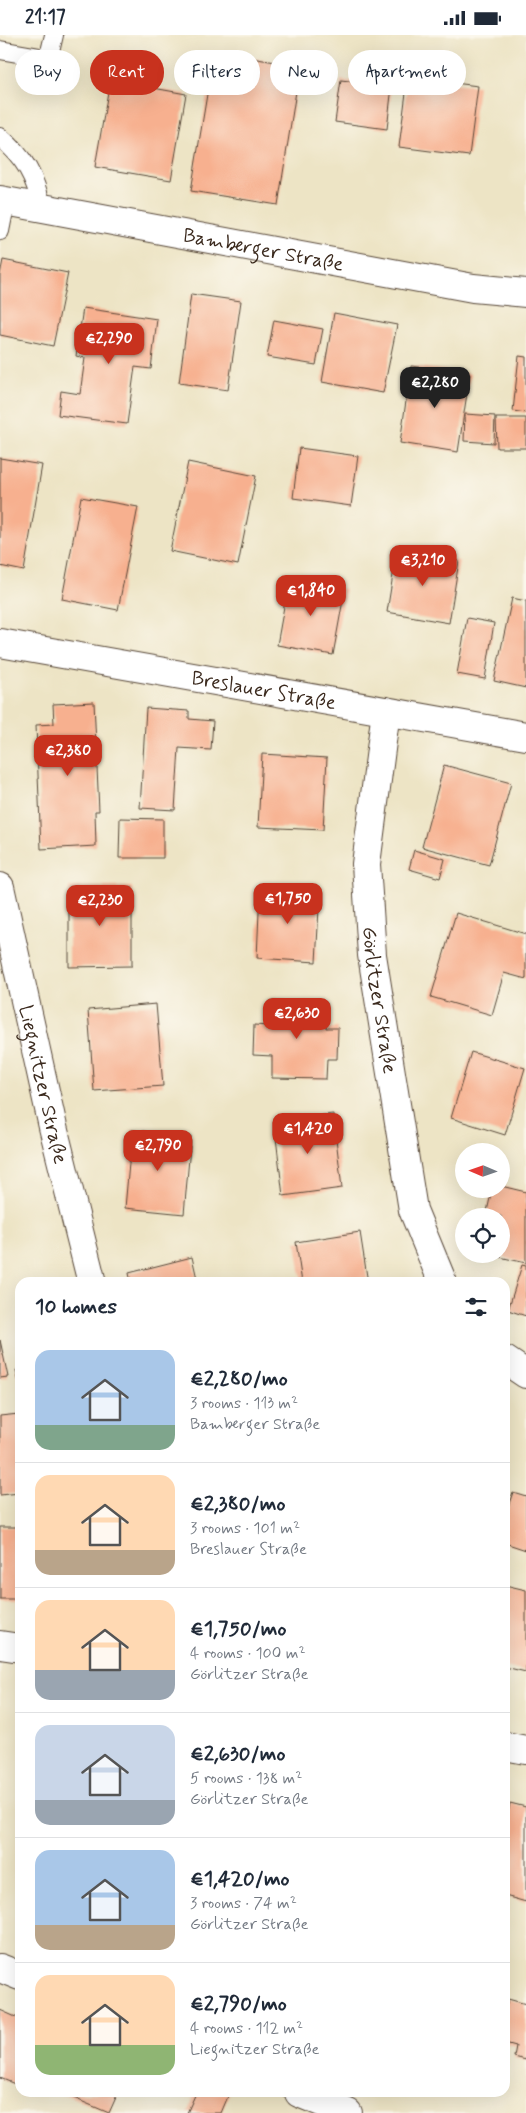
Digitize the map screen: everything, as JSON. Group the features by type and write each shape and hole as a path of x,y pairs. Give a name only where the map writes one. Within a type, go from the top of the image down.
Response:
{"street":[{"name":"Bamberger Straße","path":"3,200 473,288 526,293"},
{"name":"Breslauer Straße","path":"0,643 526,736"},
{"name":"Görlitzer Straße","path":"386,711 366,864 372,955 413,1210 441,1277"},
{"name":"Liegnitzer Straße","path":"0,887 53,1127 90,1277"},
{"path":"510,1363 526,1374"},
{"path":"0,1645 15,1647"},
{"path":"510,1747 526,1750"},
{"path":"0,1968 15,1974"},
{"path":"309,2097 348,2113"}],"lane":[{"path":"0,50 40,57 49,56 54,35"},
{"path":"0,137 14,148 36,182 42,208"},
{"path":"0,231 3,200"}],"building":[{"path":"260,59 270,61 270,95 295,95 278,205 191,191 207,95 260,95"},
{"path":"341,80 348,81 348,95 391,95 387,129 335,122"},
{"path":"466,84 478,86 469,156 399,147 406,95 466,95"},
{"path":"164,90 174,92 174,95 186,95 171,180 95,167 107,95 164,95"},
{"path":"3,260 68,273 53,346 0,335 0,275"},
{"path":"191,294 241,301 228,390 179,383"},
{"path":"83,308 157,319 151,369 135,367 127,424 58,415 61,391 80,394 85,358 76,356"},
{"path":"334,313 397,325 383,393 322,382"},
{"path":"274,320 323,329 316,365 267,357"},
{"path":"519,356 526,357 526,413 513,411"},
{"path":"411,366 470,374 458,452 400,443"},
{"path":"465,414 495,416 494,443 464,441"},
{"path":"496,418 526,418 526,448 497,448"},
{"path":"299,448 358,456 351,506 293,498"},
{"path":"0,458 42,465 24,571 0,566"},
{"path":"188,462 256,476 238,565 170,551"},
{"path":"81,497 138,507 118,610 62,599"},
{"path":"397,550 459,561 449,623 387,612"},
{"path":"289,579 345,589 333,655 277,645"},
{"path":"512,598 526,601 526,688 494,681"},
{"path":"467,618 494,623 485,679 457,674"},
{"path":"94,702 99,811 95,811 96,846 41,849 36,725 54,724 53,704"},
{"path":"146,708 189,711 189,719 213,721 211,750 179,748 175,810 140,808"},
{"path":"262,754 327,758 323,830 258,827"},
{"path":"444,765 511,783 489,865 422,847"},
{"path":"120,818 163,819 163,858 119,858"},
{"path":"414,850 445,859 440,878 409,869"},
{"path":"69,887 132,887 132,966 69,967"},
{"path":"260,889 320,891 316,962 257,958"},
{"path":"456,913 526,934 526,979 504,973 492,1015 431,997"},
{"path":"270,1001 327,1003 326,1028 338,1028 337,1059 327,1059 326,1079 272,1078 272,1056 253,1055 254,1025 269,1026"},
{"path":"156,1004 163,1086 94,1091 88,1010"},
{"path":"471,1052 525,1068 505,1135 451,1118"},
{"path":"333,1114 342,1188 283,1196 274,1121"},
{"path":"132,1130 191,1136 184,1214 125,1208"},
{"path":"510,1188 526,1192 526,1263 510,1259 510,1208 488,1208 490,1198 510,1198"},
{"path":"360,1232 367,1277 301,1277 296,1242"},
{"path":"192,1257 197,1277 130,1277 129,1273"},
{"path":"522,1265 526,1266 526,1316 510,1311 510,1304"},
{"path":"0,1340 8,1377 0,1378"},
{"path":"15,1414 15,1494 0,1495 0,1416"},
{"path":"513,1492 526,1496 526,1550 510,1545 510,1501"},
{"path":"0,1527 15,1527 15,1599 0,1599"},
{"path":"510,1586 526,1590 526,1672 510,1668"},
{"path":"510,1803 526,1807 526,1902 510,1897"},
{"path":"510,2000 526,2004 526,2060 514,2057 516,2046 510,2044"},
{"path":"0,2010 15,2017 15,2084 0,2078"},
{"path":"71,2097 116,2097 109,2113"},
{"path":"194,2097 228,2097 221,2113 187,2113"}]}
